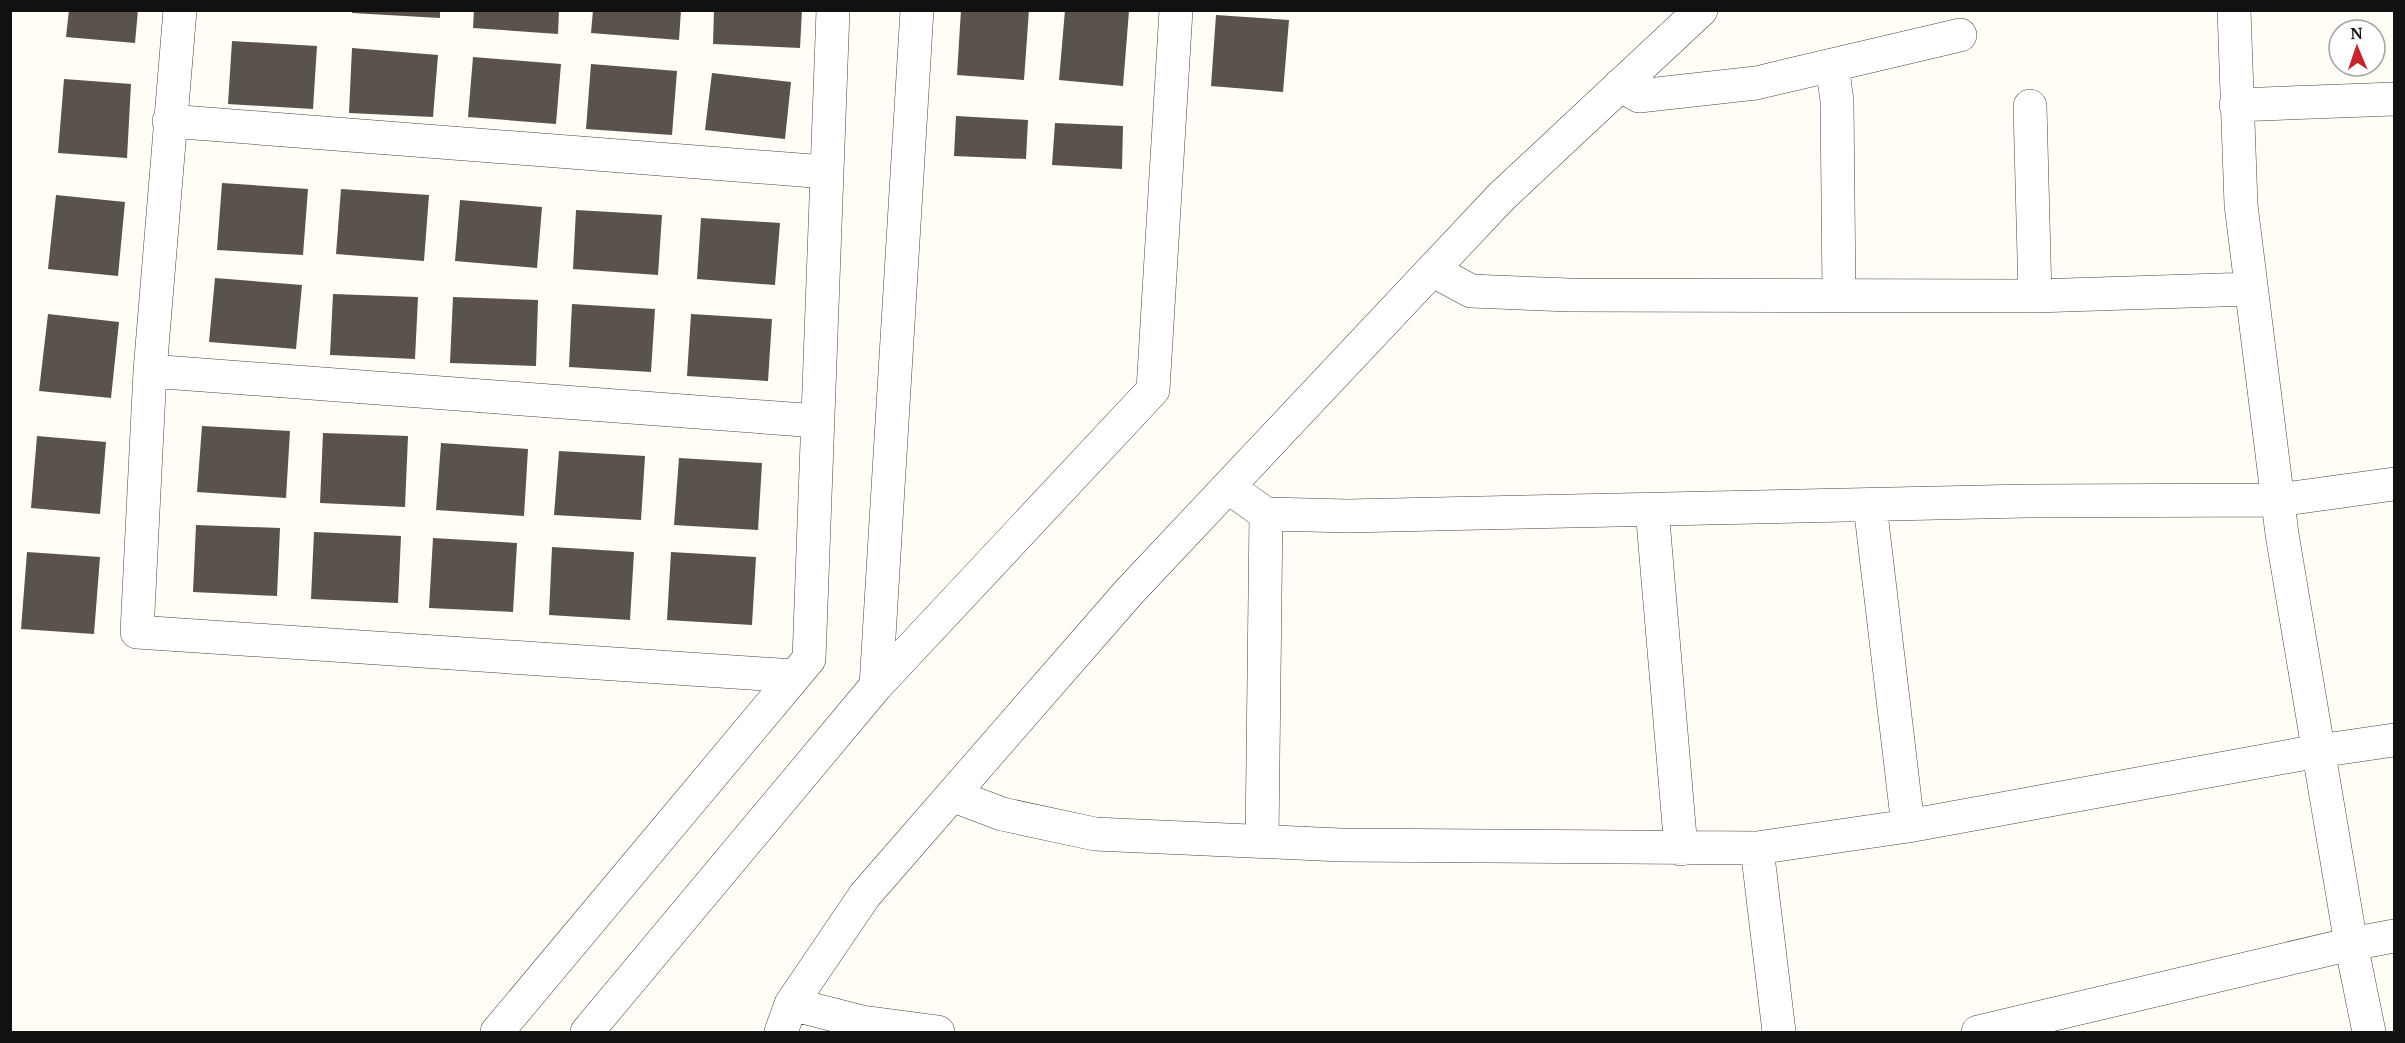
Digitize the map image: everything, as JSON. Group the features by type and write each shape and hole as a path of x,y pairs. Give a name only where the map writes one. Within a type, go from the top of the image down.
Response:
{"street":[{"path":"180,10 150,371 136,632 621,662 794,676"},
{"path":"497,1032 808,659 833,10"},
{"path":"876,686 917,10"},
{"path":"587,1032 876,686 1153,390 1176,10"},
{"path":"938,1032 862,1022 786,1018 865,894 1129,592 1501,198 1701,10"},
{"path":"2234,10 2241,205 2278,500 2351,944 2369,1032"},
{"path":"1620,84 1639,96 1756,83 1960,35"},
{"path":"1832,64 1838,101 1839,295"},
{"path":"2236,105 2394,99"},
{"path":"2030,106 2035,296"},
{"path":"169,121 826,172"},
{"path":"1432,270 1471,291 1569,295 2035,296 2252,289"},
{"path":"150,371 817,421"},
{"path":"1228,487 1266,514 1348,516 1870,505 2278,500 2394,484"},
{"path":"1870,505 1908,826"},
{"path":"1652,509 1681,849"},
{"path":"1262,840 1266,514"},
{"path":"952,795 1002,814 1095,834 1341,845 1757,848 1908,826 2318,751 2394,740"},
{"path":"1757,848 1779,1032"},
{"path":"1978,1032 2351,944 2394,936"}],"building":[{"path":"69,10 138,10 135,43 66,37"},
{"path":"353,10 440,10 440,18 352,13"},
{"path":"474,10 559,10 558,34 473,28"},
{"path":"593,10 681,10 679,40 591,33"},
{"path":"714,10 802,10 800,48 713,44"},
{"path":"961,10 1029,10 1024,80 957,75"},
{"path":"1065,10 1129,11 1123,86 1059,80"},
{"path":"1216,15 1289,20 1283,92 1211,86"},
{"path":"232,41 317,46 313,109 228,104"},
{"path":"352,48 438,55 433,117 349,113"},
{"path":"473,57 561,64 556,124 468,117"},
{"path":"591,64 677,71 672,135 586,129"},
{"path":"712,73 791,82 785,139 705,130"},
{"path":"64,79 131,84 127,158 58,153"},
{"path":"956,116 1028,120 1026,159 954,156"},
{"path":"1055,123 1123,126 1122,169 1052,165"},
{"path":"222,183 308,189 303,255 217,250"},
{"path":"341,189 429,195 424,261 336,254"},
{"path":"56,195 125,202 118,276 48,269"},
{"path":"460,200 542,207 537,268 455,261"},
{"path":"576,210 662,215 658,275 573,269"},
{"path":"701,218 780,223 775,285 697,279"},
{"path":"215,278 302,285 296,349 209,342"},
{"path":"333,294 418,297 415,359 330,355"},
{"path":"453,297 538,300 536,366 450,363"},
{"path":"572,304 655,309 651,372 569,367"},
{"path":"48,314 119,322 111,398 39,391"},
{"path":"691,314 772,319 768,381 687,376"},
{"path":"202,426 290,431 286,498 197,492"},
{"path":"323,433 408,436 405,507 320,503"},
{"path":"37,436 106,442 100,514 31,508"},
{"path":"441,443 528,449 524,516 436,510"},
{"path":"559,451 645,456 641,520 554,515"},
{"path":"679,458 762,463 758,530 674,525"},
{"path":"196,525 280,528 277,596 193,592"},
{"path":"314,532 401,536 398,603 311,599"},
{"path":"433,538 517,543 513,612 429,608"},
{"path":"552,547 634,552 630,620 549,615"},
{"path":"27,552 100,557 94,634 21,629"},
{"path":"671,552 756,557 752,625 667,620"}]}
